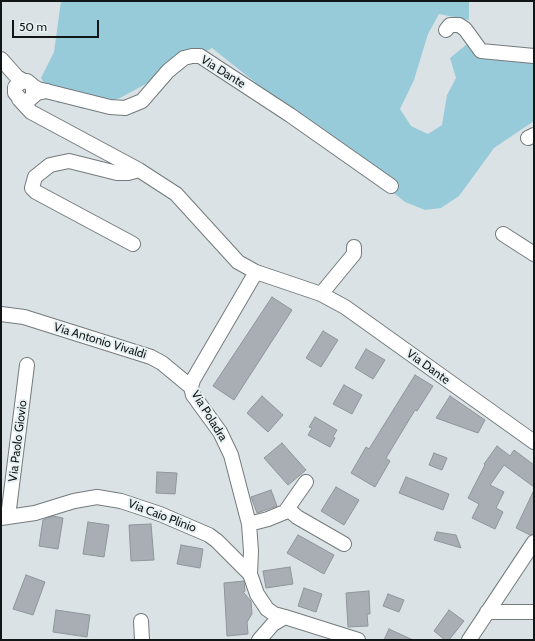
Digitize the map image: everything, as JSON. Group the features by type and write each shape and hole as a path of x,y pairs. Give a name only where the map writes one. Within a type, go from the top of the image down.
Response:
{"street":[{"path":"446,30 450,25 460,25 465,29 481,51 534,56"},
{"name":"Via Dante","path":"391,186 200,56 184,58 168,71 142,101 125,108 110,107 47,91 26,91 31,112 139,170 176,194 238,262 256,272 321,294 344,307 534,442"},
{"path":"4,63 26,91"},
{"path":"133,244 36,192 32,188 35,177 50,165 69,161 117,172 128,173 139,170"},
{"path":"503,234 534,254"},
{"path":"321,294 354,254 354,247"},
{"name":"Via Poladra","path":"250,574 252,551 249,524 242,493 228,446 193,395 191,387 193,380 256,272"},
{"name":"Via Antonio Vivaldi","path":"1,314 24,317 152,357 162,363 191,387"},
{"name":"Via Paolo Giovio","path":"5,518 27,365"},
{"path":"249,524 280,514 288,508 306,482"},
{"name":"Via Caio Plinio","path":"5,518 35,513 85,498 97,497 121,501 160,514 209,535 222,546 250,574 262,603 274,614 358,640"},
{"path":"288,508 297,517 344,544"},
{"path":"469,640 534,542"},
{"path":"487,612 534,612"},
{"path":"259,640 273,624 285,617"},
{"path":"141,621 142,640"}],"shaded area":[{"path":"61,1 469,1 469,20 439,14 428,34 414,80 400,109 411,126 428,134 442,125 447,95 456,78 450,58 478,35 491,55 534,58 534,121 494,148 459,196 441,208 425,210 405,202 212,48 120,98 83,109 66,103 58,103 54,100 41,78 54,52"}],"building":[{"path":"272,297 292,310 234,400 213,386"},
{"path":"323,331 338,340 321,367 306,358"},
{"path":"366,349 385,360 373,379 355,368"},
{"path":"415,375 433,386 417,411 415,410 386,458 390,461 375,487 351,473 366,447 369,449"},
{"path":"344,385 362,395 352,414 333,404"},
{"path":"262,396 283,415 268,432 247,413"},
{"path":"450,396 485,420 478,433 436,418"},
{"path":"315,417 337,430 330,447 308,435 312,428 309,427"},
{"path":"282,443 306,470 288,485 264,458"},
{"path":"497,446 510,456 514,450 534,465 534,487 504,465 490,485 504,492 496,508 503,512 495,529 472,518 479,504 468,498 485,465 484,464"},
{"path":"434,453 447,458 442,470 429,465"},
{"path":"157,472 177,473 175,494 156,493"},
{"path":"406,477 449,494 443,510 399,493"},
{"path":"336,487 359,500 344,525 321,511"},
{"path":"271,490 277,506 257,513 251,497"},
{"path":"534,490 534,534 530,535 516,528"},
{"path":"53,516 63,518 58,549 39,546 43,520"},
{"path":"88,522 109,525 104,557 83,554"},
{"path":"151,524 154,560 131,561 129,525"},
{"path":"437,532 456,535 461,548 434,540"},
{"path":"298,535 334,555 324,574 287,553"},
{"path":"181,545 203,549 200,568 177,564"},
{"path":"290,567 293,584 266,588 263,571"},
{"path":"26,575 45,582 33,615 13,609"},
{"path":"244,581 245,591 243,592 251,601 252,614 247,622 248,634 227,636 224,583"},
{"path":"304,588 322,594 316,612 298,606"},
{"path":"369,591 370,614 367,614 368,626 348,627 346,593"},
{"path":"388,594 404,600 399,612 383,606"},
{"path":"56,610 90,615 87,637 53,632"},
{"path":"449,610 464,621 449,640 445,640 434,631"},
{"path":"389,629 413,640 384,640"}]}
